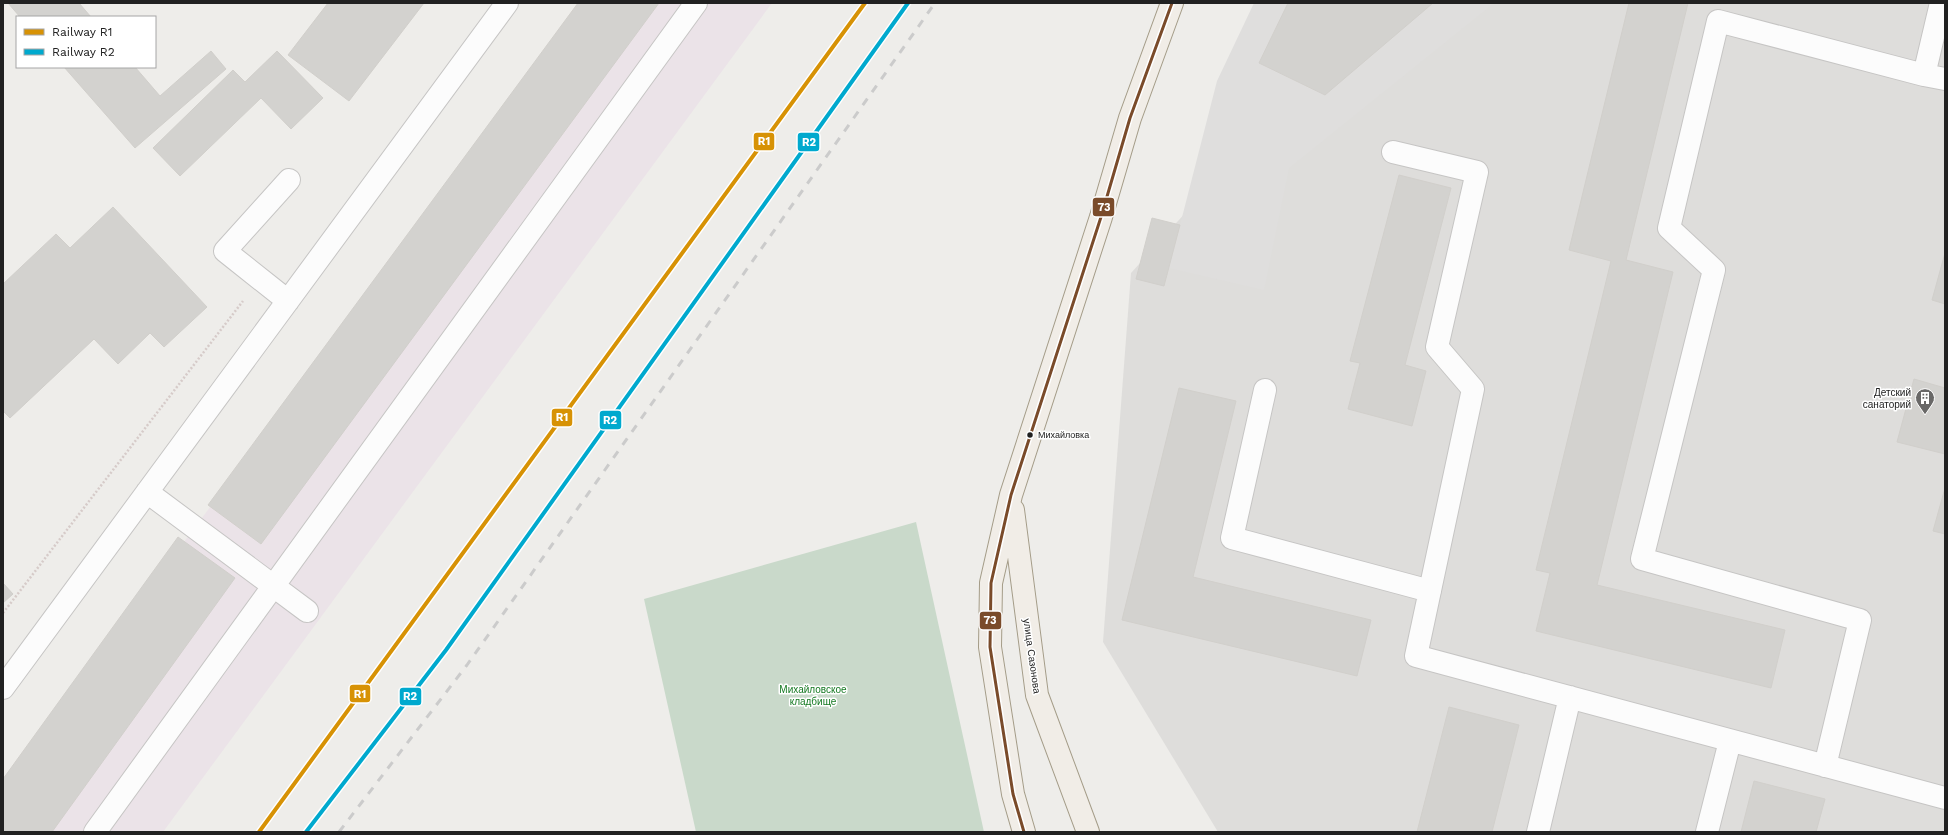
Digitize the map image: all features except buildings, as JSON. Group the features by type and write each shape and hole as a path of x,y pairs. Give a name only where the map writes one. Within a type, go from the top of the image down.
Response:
{"main road":[{"name":"улица Сазонова","path":"1024,832 1013,794 990,647 991,583 1011,495 1101,217 1130,118 1172,3"},
{"name":"улица Сазонова","path":"1011,495 1037,695 1088,832"}],"street":[{"path":"3,688 507,3"},
{"path":"95,832 696,3"},
{"path":"1924,75 1941,3"},
{"path":"1825,766 1860,620 1642,559 1714,270 1669,228 1718,21 1924,75 1945,79"},
{"path":"1393,152 1478,172 1437,347 1473,389 1416,656 1945,798"},
{"path":"288,180 225,251 288,300"},
{"path":"1265,390 1232,538 1430,590"},
{"path":"147,492 307,611"},
{"path":"1538,832 1570,697"},
{"path":"1707,832 1730,741"}],"path":[{"path":"3,613 260,278"}],"shaded area":[{"path":"587,3 772,3 163,832 3,832 3,784"},
{"path":"1254,3 1494,3 1289,168 1264,290 1169,268 1217,81"},
{"path":"1375,3 1945,3 1945,832 1218,832 1103,642 1131,273"}],"green space":[{"name":"Михайловское кладбище","path":"916,522 984,832 696,832 644,599"}],"railway":[{"path":"259,832 865,3"},
{"path":"339,832 467,665 935,3"}],"rail line":[{"name":"R1","path":"259,832 865,3"},
{"name":"R2","path":"306,832 446,650 908,3"}],"transit line":[{"name":"73","path":"1024,832 1013,794 990,647 991,583 1011,495 1101,217 1130,118 1172,3"}],"place":[{"name":"Детский санаторий","path":"1925,415"},
{"name":"Михайловка","path":"1030,435"}]}
